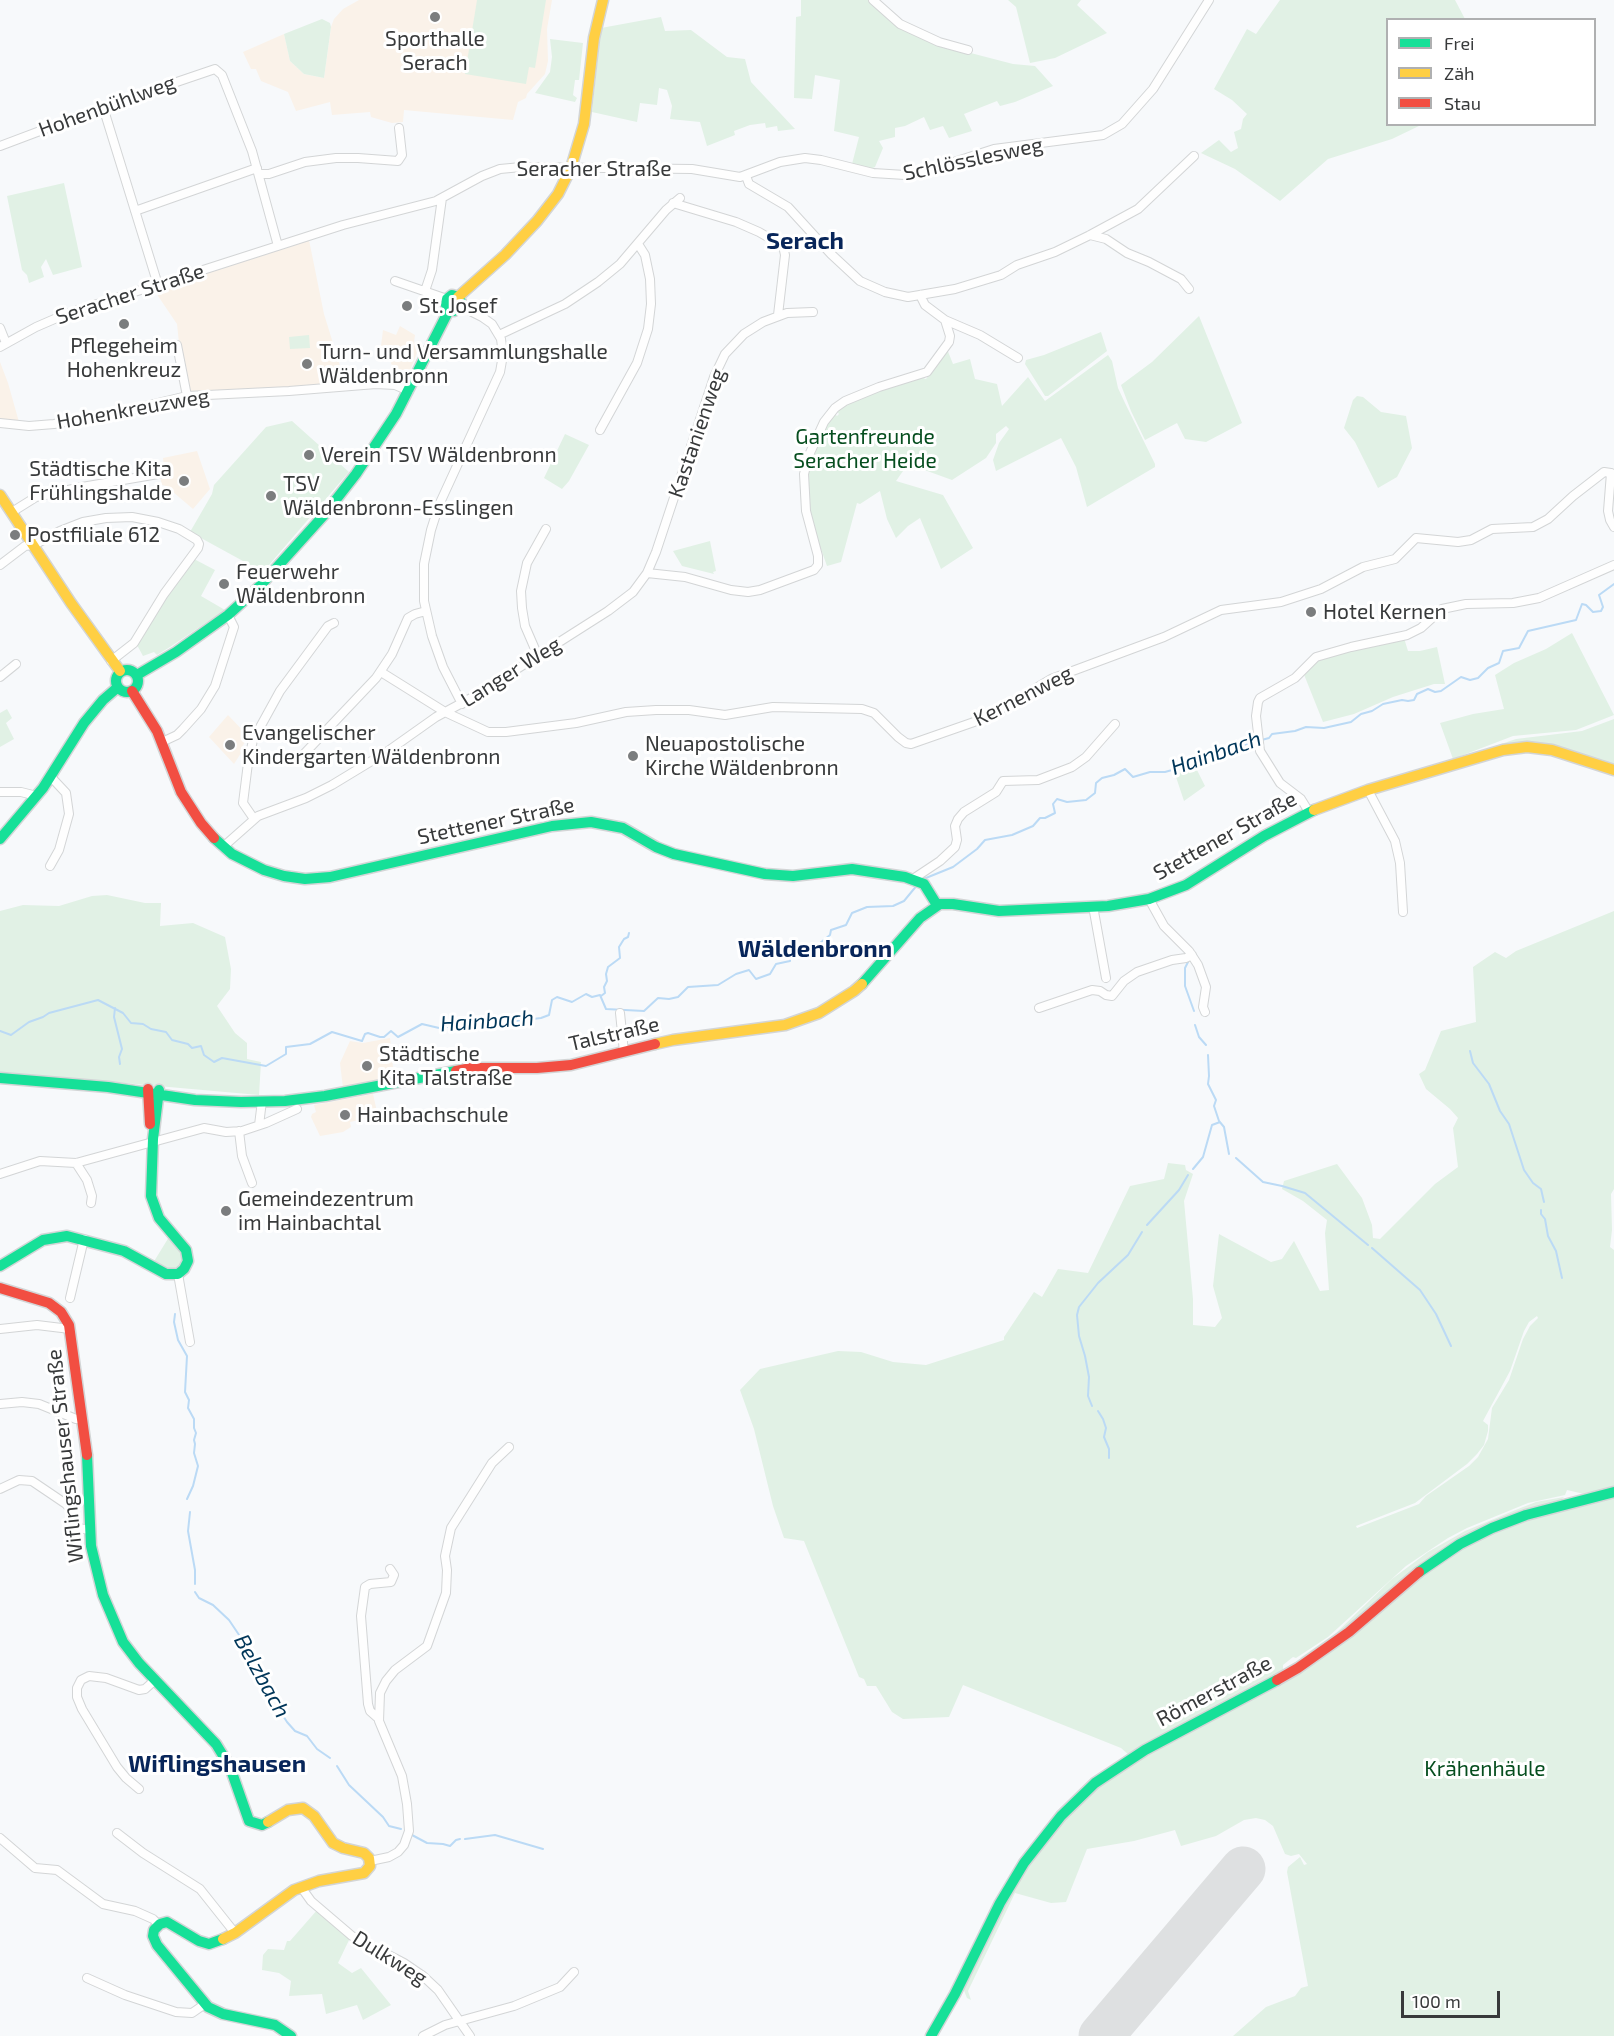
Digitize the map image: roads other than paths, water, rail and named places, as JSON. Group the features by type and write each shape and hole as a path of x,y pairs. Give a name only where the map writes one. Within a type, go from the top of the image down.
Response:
{"street":[{"path":"395,281 419,291 425,291 456,311 459,302 537,221 558,194 571,168 584,124 594,38 603,0"},
{"path":"873,0 900,24 939,42 968,50"},
{"name":"Schlösslesweg","path":"746,176 776,163 805,158 876,173 905,175 923,172 991,150 1106,134 1122,124 1153,89 1209,0"},
{"name":"Hohenbühlweg","path":"0,146 103,107 215,69 222,75 258,171"},
{"path":"103,107 158,285"},
{"path":"135,210 258,171 269,174 309,161 351,158 396,161 401,159 399,128"},
{"path":"746,176 749,184 788,207 831,254 863,284 889,294 905,297 955,289 1001,275 1017,265 1054,252 1090,235 1142,206 1194,156"},
{"name":"Seracher Straße","path":"3,345 57,317 360,220 442,198 495,170 516,167 692,169 735,177 746,176"},
{"path":"258,171 278,246"},
{"path":"425,291 432,270 442,198"},
{"path":"499,335 587,291 609,274 676,201 759,231 784,247 778,315"},
{"path":"1090,235 1108,240 1127,253 1181,279 1190,289"},
{"path":"600,430 637,363 648,329 651,286 645,255 638,244"},
{"path":"920,295 925,305 945,320 980,335 1018,358"},
{"path":"459,302 485,319 499,335 503,355 500,372 443,496 431,530 423,573 426,611 440,658 462,704"},
{"path":"137,675 176,652 228,615 260,586 339,497 366,460 409,390 448,304"},
{"name":"Kastanienweg","path":"647,573 719,365 731,346 753,327 778,315 790,312 813,312"},
{"path":"647,573 685,576 731,590 748,592 763,589 812,571 818,565 818,556 806,511 804,474 808,455 826,418 845,401 879,387 927,372 949,342 950,333 945,320"},
{"path":"0,328 3,345"},
{"path":"177,345 187,396"},
{"name":"Hohenkreuzweg","path":"0,423 29,426 54,424 108,415 187,396 380,384 409,390"},
{"name":"Kernenweg","path":"381,672 445,712 485,731 503,732 644,711 689,710 725,715 773,707 865,709 874,713 898,737 911,744 974,722 1051,679 1164,637 1221,610 1278,602 1321,589 1363,567 1395,559 1416,538 1458,542 1473,539 1492,529 1533,527 1548,519 1573,496 1606,472 1611,473 1608,511 1614,527"},
{"path":"12,512 36,497 164,473"},
{"path":"0,495 111,662 120,672"},
{"path":"0,565 25,546 34,545 55,533 96,519 121,517 147,519 169,525 188,534 199,543 198,548 164,594 134,643 111,662"},
{"path":"538,656 525,626 521,591 527,563 546,529"},
{"path":"1309,812 1301,799 1280,783 1262,753 1256,713 1259,699 1295,678 1316,657 1404,636 1419,630 1438,611 1447,607 1508,604 1542,597 1614,565"},
{"name":"Langer Weg","path":"223,847 254,819 322,791 380,756 445,712 462,704 538,656 623,601 636,589 647,573"},
{"path":"302,756 381,672 407,620 415,614 426,611"},
{"path":"162,742 177,735 189,723 205,704 219,678 233,629 233,623 228,615"},
{"path":"254,819 243,803 253,740 280,691 328,626 334,623"},
{"path":"0,677 16,664"},
{"path":"128,669 137,675 139,680 132,691 124,692 118,687 115,679 120,672 128,669"},
{"path":"0,839 51,777 84,723 103,700 118,687"},
{"name":"Stettener Straße","path":"132,691 162,742 181,792 201,823 223,847 236,856 289,878 310,879 350,873 552,826 591,822 619,826 656,847 674,854 765,874 793,876 852,869 890,874 918,881"},
{"path":"937,905 918,881 957,843 955,824 958,819 966,811 994,794 1002,781 1038,780 1075,766 1115,724"},
{"name":"Stettener Straße","path":"937,905 953,904 999,911 1122,904 1149,899 1186,885 1251,843 1309,812 1368,790 1471,758 1503,751 1527,747 1547,749 1614,770"},
{"path":"50,866 59,850 69,814 68,798 64,790 51,777"},
{"path":"1368,790 1395,841 1400,862 1403,912"},
{"path":"0,792 21,792 37,796"},
{"path":"1149,899 1164,926 1191,955 1200,969 1205,982 1206,995 1203,1008 1205,1012"},
{"name":"Talstraße","path":"0,1078 108,1087 124,1086 234,1102 295,1100 325,1096 471,1068 564,1066 673,1040 785,1025 819,1013 841,1001 868,978 916,922 937,905"},
{"path":"1093,906 1106,978"},
{"path":"1039,1008 1092,990 1112,996 1126,980 1137,972 1191,955"},
{"path":"620,1013 624,1052"},
{"path":"153,1092 150,1186 153,1205 159,1218 184,1246 188,1256 187,1265 178,1274"},
{"path":"259,1101 259,1125"},
{"path":"0,1174 40,1161 76,1163 153,1140 204,1128 226,1132 240,1131 297,1109"},
{"path":"240,1131 243,1159 252,1183"},
{"path":"76,1163 87,1180 92,1196 91,1203"},
{"path":"0,1266 46,1239 61,1236 84,1239 127,1253 162,1272 178,1274"},
{"path":"70,1298 84,1239"},
{"path":"178,1274 190,1342"},
{"name":"Wiflingshauser Straße","path":"0,1288 49,1303 63,1314 70,1329 87,1464 91,1546 117,1632 132,1655 207,1732 219,1749 231,1771 249,1821 262,1825 288,1810 303,1808 314,1816 331,1841 343,1848 365,1853 370,1861"},
{"path":"0,1329 37,1325 70,1329"},
{"path":"0,1404 22,1402 39,1404 76,1419 82,1419"},
{"path":"291,2036 275,2025 219,2013 205,2004 155,1941 154,1931 159,1925 171,1923 193,1939 206,1943 218,1942 235,1933 284,1896 301,1887 324,1880 361,1874 369,1868 370,1861 389,1857 398,1852 406,1841 409,1831 407,1804 402,1776 379,1719 380,1696 386,1681 395,1670 426,1647 446,1589 445,1556 447,1541 453,1525 492,1463 509,1447"},
{"path":"0,1489 19,1480 32,1481 66,1504 78,1528 90,1530"},
{"name":"Römerstraße","path":"931,2036 955,1994 1000,1903 1024,1863 1053,1825 1095,1783 1145,1750 1298,1668 1358,1624 1420,1571 1460,1544 1526,1515 1614,1492"},
{"path":"379,1719 372,1713 368,1704 361,1616 365,1587 370,1584 391,1582 394,1575 390,1569"},
{"path":"139,1790 117,1767 82,1709 77,1688 81,1680 89,1676 106,1678 139,1690 145,1689 155,1680"},
{"path":"117,1833 143,1853 197,1886 235,1933"},
{"path":"0,1838 35,1868 57,1870 103,1904 137,1912 152,1918 159,1925"},
{"name":"Dulkweg","path":"301,1887 311,1901 351,1936 404,1963 423,1976 438,1990 470,2036"},
{"path":"423,2036 442,2026 514,2006 560,1987 574,1972"},
{"path":"87,1978 124,1995 179,2013 195,2012 205,2004"}],"waterway":[{"name":"Hainbach","path":"921,880 953,867 985,840 1012,835 1033,826 1040,818 1055,813 1053,804 1057,799 1067,802 1086,800 1095,793 1096,783 1102,778 1125,769 1133,777 1150,772 1165,772 1207,760 1213,756 1223,756 1232,748 1269,738 1272,734 1306,727 1324,728 1351,722 1361,714 1372,711 1383,704 1414,700 1417,694 1428,689 1435,692 1441,691 1461,677 1470,680 1478,678 1488,668 1499,663 1503,651 1519,648 1528,631 1576,620 1582,604 1593,612 1601,611 1603,607 1599,595 1614,584"},
{"name":"Hainbach","path":"0,1031 11,1035 29,1022 49,1013 98,1000 123,1013 131,1023 143,1024 151,1029 166,1032 172,1040 188,1044 192,1048 201,1046 204,1055 214,1062 222,1058 266,1066 286,1054 286,1047 310,1044 332,1032 362,1041 368,1033 384,1037 391,1031 398,1037 422,1024 439,1028 460,1025 467,1027 541,1018 549,1015 552,1000 557,997 572,1002 586,994 592,997 600,995 606,1009 644,1011 658,998 678,997 688,987 718,985 736,974 749,970 756,979 770,974 776,964 790,961 790,957 794,955 814,954 820,943 830,935 831,930 846,925 852,913 867,907 893,906 904,901 918,884"},
{"path":"601,996 605,993 608,967 620,958 619,947 629,933"},
{"path":"1188,962 1185,968 1185,986 1194,1011"},
{"name":"Belzbach","path":"115,1008 114,1017 122,1049 119,1057 120,1064"},
{"path":"1195,1025 1199,1037 1206,1045"},
{"path":"1470,1051 1473,1063 1489,1084 1500,1111 1509,1124 1524,1170 1533,1183 1541,1189 1544,1202"},
{"path":"1208,1055 1208,1084 1216,1100 1214,1106 1219,1121 1224,1127 1229,1154"},
{"path":"1193,1169 1203,1157 1212,1125 1220,1122"},
{"path":"1236,1158 1263,1182 1305,1193 1368,1245"},
{"path":"1147,1225 1179,1190 1188,1175"},
{"path":"1541,1210 1548,1236 1556,1251 1562,1278"},
{"path":"1092,1406 1088,1396 1089,1377 1079,1336 1077,1315 1079,1307 1098,1283 1128,1255 1142,1232"},
{"path":"1372,1248 1420,1290 1436,1314 1451,1346"},
{"name":"Belzbach","path":"175,1314 174,1322 178,1340 187,1356 185,1392 196,1433 194,1453 198,1466 187,1499"},
{"path":"1098,1411 1106,1428 1104,1437 1109,1449 1109,1458"},
{"name":"Belzbach","path":"190,1512 188,1531 195,1570 195,1584"},
{"name":"Belzbach","path":"195,1592 199,1598 213,1605 229,1620 266,1675 272,1694 272,1704 295,1731 307,1736 317,1749 330,1758"},
{"path":"337,1766 349,1785 383,1817 389,1826 401,1829"},
{"name":"Belzbach","path":"412,1835 427,1843 450,1846 460,1839"},
{"name":"Belzbach","path":"465,1839 495,1835 543,1849"}],"place":[{"name":"Sporthalle Serach","path":"435,17"},
{"name":"St. Josef","path":"407,306"},
{"name":"Pflegeheim Hohenkreuz","path":"124,324"},
{"name":"Turn- und Versammlungshalle Wäldenbronn","path":"307,364"},
{"name":"Verein TSV Wäldenbronn","path":"309,455"},
{"name":"Städtische Kita Frühlingshalde","path":"184,481"},
{"name":"TSV Wäldenbronn-Esslingen","path":"271,496"},
{"name":"Postfiliale 612","path":"15,535"},
{"name":"Feuerwehr Wäldenbronn","path":"224,584"},
{"name":"Hotel Kernen","path":"1311,612"},
{"name":"Evangelischer Kindergarten Wäldenbronn","path":"230,745"},
{"name":"Neuapostolische Kirche Wäldenbronn","path":"633,756"},
{"name":"Städtische Kita Talstraße","path":"367,1066"},
{"name":"Hainbachschule","path":"345,1115"},
{"name":"Gemeindezentrum im Hainbachtal","path":"226,1211"}],"district":[{"name":"Serach","path":"805,241"},
{"name":"Wäldenbronn","path":"815,949"},
{"name":"Wiflingshausen","path":"217,1764"}],"park label":[{"name":"Gartenfreunde Seracher Heide","path":"865,449"},
{"name":"Krähenhäule","path":"1485,1769"}]}
